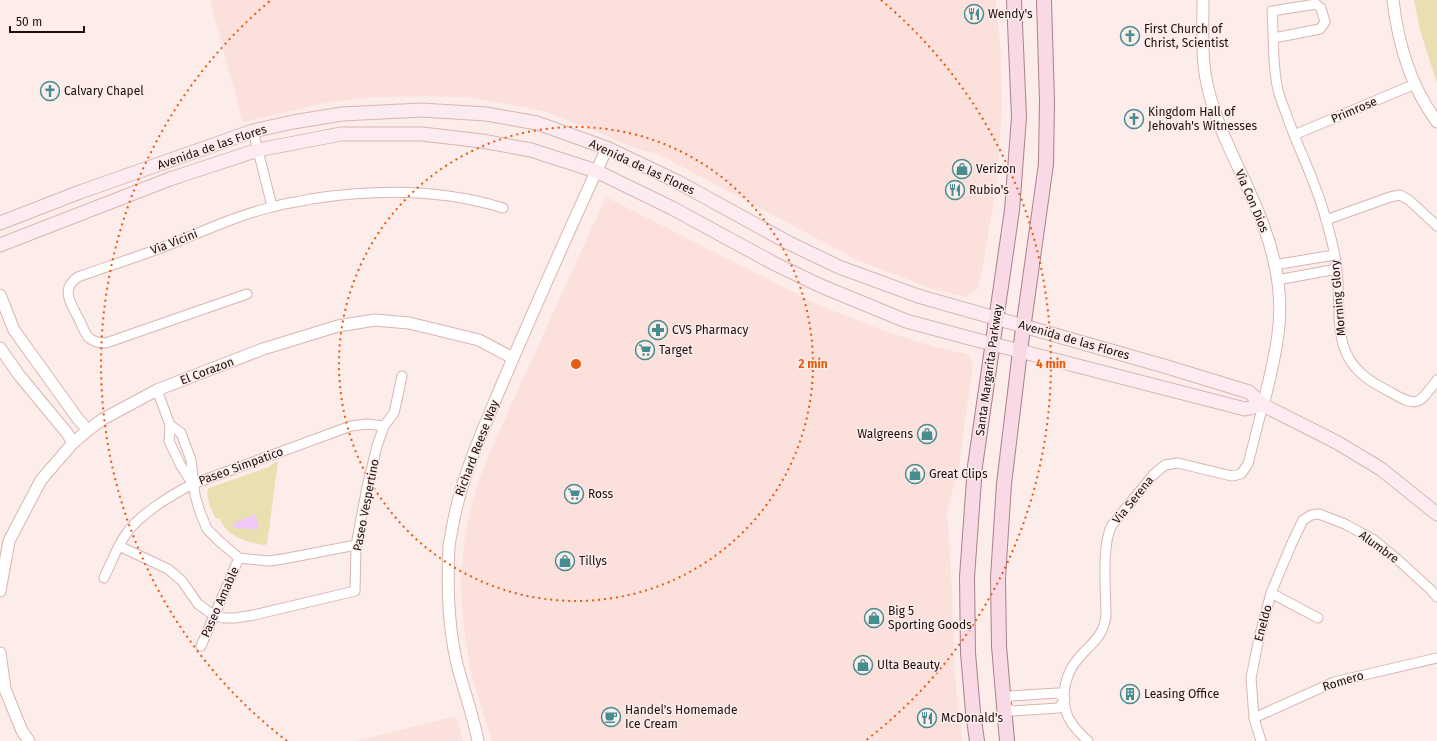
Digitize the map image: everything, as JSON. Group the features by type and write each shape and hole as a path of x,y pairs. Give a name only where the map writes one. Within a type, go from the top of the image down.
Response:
{"main road":[{"name":"Santa Margarita Parkway","path":"977,741 968,653 967,577 975,466 994,344 1012,210 1019,117 1014,0"},
{"path":"1007,741 999,646 998,578 1004,484 1020,351 1046,164 1047,102 1044,0"},
{"name":"Avenida de las Flores","path":"0,223 80,192 253,131 293,122 342,114 422,110 486,114 537,123 607,148 678,182 788,242 839,267 918,296 1176,369 1248,392 1263,405 1338,443 1381,469 1437,514"},
{"name":"Avenida de las Flores","path":"0,245 170,179 258,150 341,134 422,134 482,141 531,150 596,171 672,208 775,264 820,286 906,321 1245,409 1263,405"}],"street":[{"name":"Via Con Dios","path":"1203,0 1202,30 1208,90 1219,124 1264,226 1277,280 1279,312 1278,333 1275,354 1263,405"},
{"path":"1393,0 1399,39 1415,84 1430,113 1437,122"},
{"name":"Morning Glory","path":"1274,38 1320,29 1325,22 1321,8 1316,4 1272,11 1275,74 1279,91 1294,135 1320,200 1326,220 1337,270 1342,342 1348,356 1354,366 1366,378 1404,401 1414,403 1422,399 1437,380"},
{"name":"Primrose","path":"1294,135 1415,84"},
{"path":"253,131 272,206"},
{"name":"Richard Reese Way","path":"478,741 475,724 458,667 454,646 449,591 449,544 457,502 472,456 513,358 570,226 607,148"},
{"name":"Via Vicini","path":"247,294 106,343 98,343 88,338 68,298 68,288 73,280 78,277 272,206 329,196 385,192 413,192 503,208"},
{"path":"1326,220 1390,197 1400,195 1409,200 1437,226"},
{"path":"1274,266 1334,255"},
{"path":"1277,280 1337,270"},
{"path":"0,295 14,330 78,419 88,430"},
{"name":"El Corazon","path":"0,591 9,541 40,480 73,443 88,430 103,419 157,390 263,349 338,326 376,320 409,323 479,340 513,358"},
{"path":"0,348 19,375 67,433 73,443"},
{"name":"Paseo Vespertino","path":"214,614 223,618 235,618 355,591 356,545 367,487 384,426 394,413 402,376"},
{"path":"157,390 170,426 169,441 180,464 193,484"},
{"name":"Via Serena","path":"1088,741 1081,736 1070,722 1066,710 1065,686 1072,667 1077,659 1097,639 1104,626 1106,616 1106,546 1109,531 1112,525 1152,475 1165,464 1178,463 1232,476 1241,474 1248,464 1263,405"},
{"name":"Paseo Simpatico","path":"104,578 118,546 127,532 139,520 172,495 193,484 351,426 367,424 384,426"},
{"path":"170,426 182,433 191,460 193,484 200,512 207,529 239,558 269,561 356,545"},
{"name":"Alumbre","path":"1311,515 1319,514 1345,524 1374,540 1397,559 1437,597"},
{"name":"Eneldo","path":"1261,741 1254,718 1251,678 1259,638 1271,593 1291,545 1303,520 1311,515"},
{"path":"118,546 168,569 182,582 198,604 214,614"},
{"name":"Paseo Amable","path":"201,646 239,558"},
{"path":"1430,589 1437,582"},
{"path":"1271,593 1318,618"},
{"path":"0,653 5,689 22,731 30,741"},
{"name":"Romero","path":"1254,718 1334,682 1437,658"},
{"path":"1058,693 1065,699 1059,708 1012,711 1003,704 1010,696 1058,693"}],"shaded area":[{"path":"210,0 996,0 1001,56 1002,107 997,182 979,287 966,297 933,289 859,261 660,155 635,148 549,113 514,105 465,97 374,97 329,102 243,122"},
{"path":"1414,0 1437,0 1437,83 1420,30"},
{"path":"606,197 821,306 887,332 938,348 967,354 973,364 958,471 947,510 955,679 962,741 492,741 470,669 463,620 461,580 465,535 476,487 498,434"},
{"path":"278,461 267,544 265,545 238,538 226,530 220,518 216,519 210,507 207,492 209,488 269,467"},
{"path":"255,515 259,527 256,529 234,528 233,523"},
{"path":"456,716 463,741 356,741"}],"place":[{"name":"Wendy's","path":"974,14"},
{"name":"First Church of Christ, Scientist","path":"1130,36"},
{"name":"Calvary Chapel","path":"50,91"},
{"name":"Kingdom Hall of Jehovah's Witnesses","path":"1134,119"},
{"name":"Verizon","path":"962,169"},
{"name":"Rubio's","path":"955,190"},
{"name":"CVS Pharmacy","path":"658,330"},
{"name":"Target","path":"645,350"},
{"name":"Walgreens","path":"927,434"},
{"name":"Great Clips","path":"915,474"},
{"name":"Ross","path":"574,494"},
{"name":"Tillys","path":"565,561"},
{"name":"Big 5 Sporting Goods","path":"874,618"},
{"name":"Ulta Beauty","path":"863,665"},
{"name":"Leasing Office","path":"1130,694"},
{"name":"Handel's Homemade Ice Cream","path":"611,717"},
{"name":"McDonald's","path":"927,718"}]}
